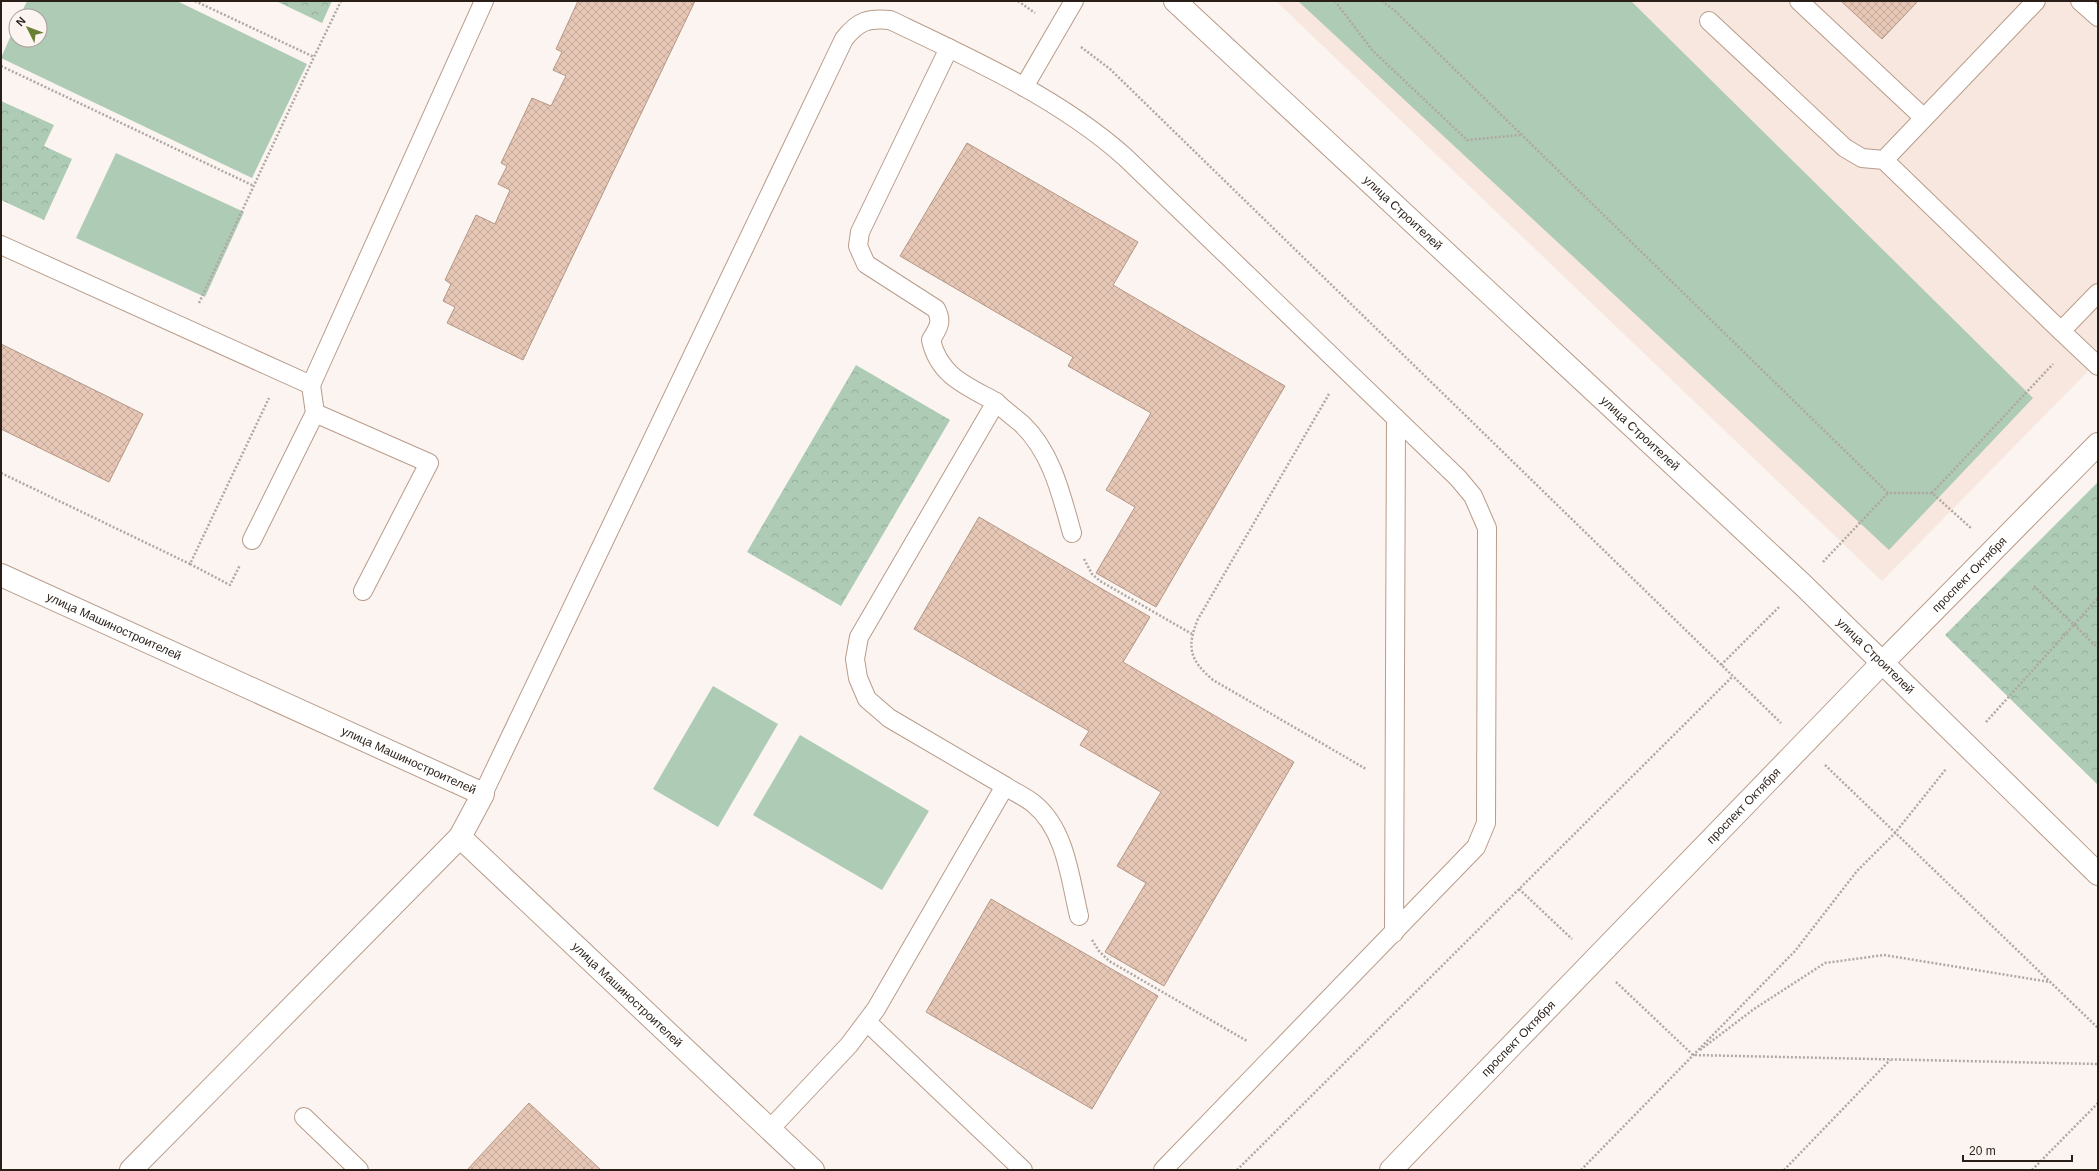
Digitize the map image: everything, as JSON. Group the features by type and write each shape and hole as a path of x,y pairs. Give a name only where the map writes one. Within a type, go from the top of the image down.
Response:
{"street":[{"name":"улица Строителей","path":"1175,1 1802,584 2098,874"},
{"name":"проспект Октября","path":"1391,1170 1882,662 2098,444"},
{"name":"улица Машиностроителей","path":"1,575 483,794 460,837 813,1170"},
{"path":"131,1170 460,837"}],"lane":[{"path":"252,540 315,413 311,385 484,1"},
{"path":"1024,87 1074,1"},
{"path":"1799,1 1924,118"},
{"path":"1884,160 2036,1"},
{"path":"2080,1 2098,17"},
{"path":"483,794 844,39 852,29 862,22 874,19 890,20 949,48 1024,87 1091,130 1117,150 1396,418 1466,488 1478,504 1487,528 1486,823 1476,847 1163,1170"},
{"path":"1709,21 1845,148 1862,158 1884,160 2098,366"},
{"path":"949,48 860,232 858,246 866,264 936,309 940,316 941,324 931,340 934,351 946,371 996,402 1023,425 1047,459 1058,481 1072,533"},
{"path":"1,245 311,385"},
{"path":"2067,337 2098,293"},
{"path":"996,402 859,637 855,659 858,678 867,699 889,718 1034,803 1052,825 1060,841 1079,916"},
{"path":"315,413 429,463 363,590"},
{"path":"1394,933 1396,418"},
{"path":"770,1129 849,1045 867,1022 888,990 1005,786"},
{"path":"867,1022 1023,1170"},
{"path":"304,1117 359,1170"}],"path":[{"path":"195,1 314,57"},
{"path":"186,329 341,1"},
{"path":"1018,1 1110,69 1803,744 2098,1028"},
{"path":"1335,1 1372,50 1467,140 1520,135"},
{"path":"1382,1 1394,10 1520,135 1888,493 1932,493 1973,529"},
{"path":"1,66 254,186"},
{"path":"1932,493 2067,337"},
{"path":"1344,368 1202,612 1192,634 1191,647 1193,657 1198,667 1213,680 1394,786"},
{"path":"190,564 282,372"},
{"path":"1,473 190,564 230,585 252,540"},
{"path":"1072,533 1089,570 1095,577 1192,634"},
{"path":"2034,586 2098,648"},
{"path":"1581,1170 1795,951 1857,871 1895,833 1966,744 2073,623 2098,598"},
{"path":"1237,1170 1733,676"},
{"path":"1079,916 1099,951 1109,961 1273,1056"},
{"path":"1693,1055 1754,1009 1825,963 1884,955 2050,982"},
{"path":"1693,1055 2098,1064"},
{"path":"1784,1170 1891,1060"},
{"path":"2032,1170 2098,1103"}],"shaded area":[{"path":"1276,1 2098,1 2098,361 1882,581"}],"green space":[{"path":"27,1 177,1 307,64 252,178 1,58 8,42 8,48 48,48 48,8 24,8"},
{"path":"276,1 332,1 322,23"},
{"path":"1298,1 1631,1 2033,398 1889,550"},
{"path":"1,101 54,125 44,146 72,159 44,220 1,200"},
{"path":"116,153 244,212 205,297 76,238"},
{"path":"856,365 950,420 841,606 747,552"},
{"path":"2098,482 2098,785 1945,635"},
{"path":"713,686 778,724 718,827 653,789"},
{"path":"800,735 929,811 882,890 753,815"}],"building":[{"path":"578,1 695,1 523,360 447,323 455,307 443,301 451,284 445,280 476,215 495,224 510,190 498,184 507,166 501,163 532,98 551,106 566,76 553,70 562,52 556,49"},
{"path":"1841,1 1918,1 1882,39"},
{"path":"967,143 1138,242 1113,285 1285,386 1156,607 1096,573 1135,507 1106,490 1151,413 1068,366 1073,357 900,256"},
{"path":"1,344 143,414 109,482 1,429"},
{"path":"979,517 1150,617 1123,662 1294,762 1164,986 1105,952 1146,883 1117,866 1161,792 1080,745 1089,731 914,629"},
{"path":"991,899 1158,996 1092,1109 926,1012"},
{"path":"529,1103 601,1170 467,1170"}]}
